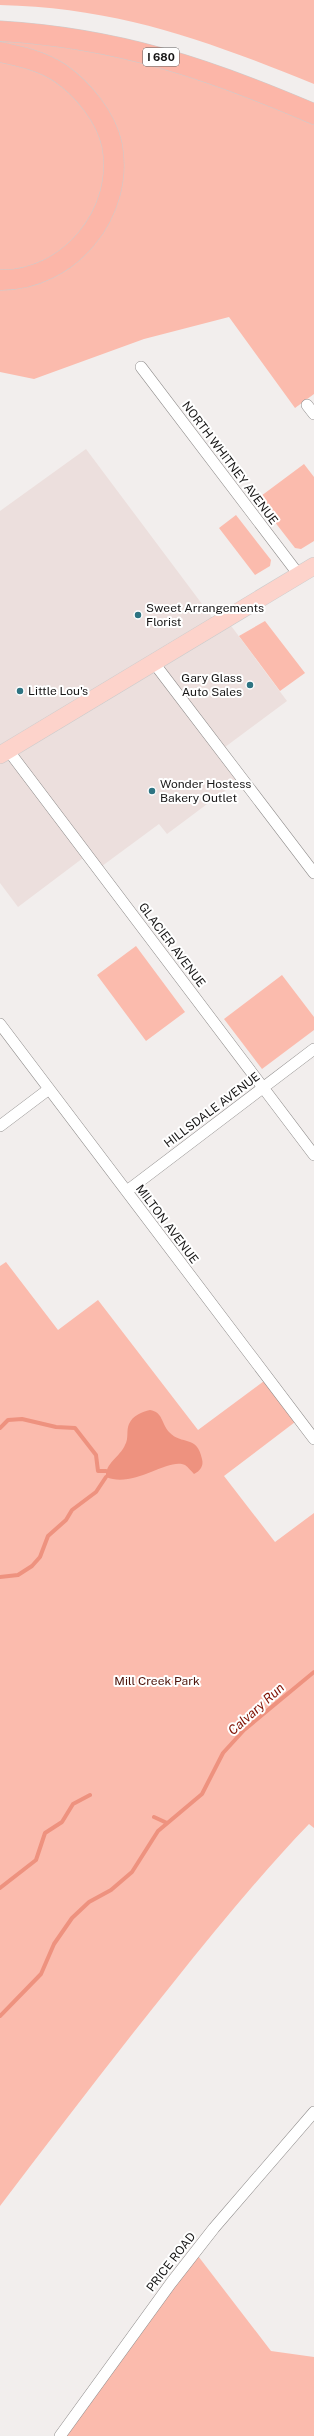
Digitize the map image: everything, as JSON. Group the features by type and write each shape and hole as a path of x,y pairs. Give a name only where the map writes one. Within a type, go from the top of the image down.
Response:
{"highway":[{"name":"I 680","path":"0,31 101,42 134,49 204,70 314,114"},
{"path":"0,52 27,58 59,72 79,90 98,114 106,128 112,144 114,163 113,184 106,207 98,223 77,249 64,260 38,274 0,280"}],"main road":[{"path":"4,753 314,566"}],"street":[{"name":"NORTH WHITNEY AVENUE","path":"141,367 299,575"},
{"path":"154,662 314,873"},
{"name":"GLACIER AVENUE","path":"4,753 314,1155"},
{"name":"MILTON AVENUE","path":"0,1024 314,1439"},
{"name":"HILLSDALE AVENUE","path":"127,1191 314,1049"},
{"path":"0,1126 49,1089"},
{"name":"PRICE ROAD","path":"60,2436 175,2276 214,2228 314,2112"}],"shaded area":[{"path":"86,449 217,624 226,619 287,701 221,750 242,778 167,834 159,824 98,869 87,855 18,907 0,883 0,511"},
{"path":"150,1410 160,1415 166,1429 174,1436 197,1446 202,1459 201,1468 194,1474 185,1465 178,1464 169,1465 128,1479 117,1480 106,1477 106,1472 110,1464 123,1449 126,1443 128,1426 131,1421 138,1414"}],"green space":[{"path":"0,0 314,0 314,84 198,40 161,29 84,12 43,7 0,5"},
{"path":"0,31 101,42 314,114 314,394 295,408 229,317 144,339 34,379 0,372"},
{"path":"304,464 314,477 314,541 301,549 295,548 257,499"},
{"path":"236,515 271,560 270,566 255,575 219,528"},
{"path":"265,621 305,673 280,691 239,636"},
{"path":"136,946 185,1012 146,1041 97,975"},
{"path":"282,975 314,1017 314,1030 262,1069 224,1019"},
{"name":"Mill Creek Park","path":"6,1262 58,1330 98,1300 198,1430 268,1378 299,1419 224,1476 275,1542 314,1513 314,1828 309,1824 256,1882 129,2038 0,2206 0,1266"},
{"path":"195,2252 271,2351 314,2357 314,2436 61,2436"}],"waterway":[{"path":"0,1428 8,1420 22,1419 56,1427 75,1428 96,1455 98,1471 106,1471"},
{"path":"0,1577 18,1575 32,1566 40,1557 48,1536 66,1520 72,1510 96,1492 106,1477"},
{"name":"Calvary Run","path":"0,2016 41,1974 54,1944 72,1918 89,1902 111,1890 132,1872 158,1831 202,1794 223,1753 244,1730 314,1672"},
{"path":"0,1888 36,1860 45,1833 62,1822 73,1804 90,1795"},
{"path":"154,1817 167,1823"}],"place":[{"name":"Sweet Arrangements Florist","path":"138,615"},
{"name":"Gary Glass Auto Sales","path":"250,685"},
{"name":"Little Lou's","path":"20,691"},
{"name":"Wonder Hostess Bakery Outlet","path":"152,791"}]}
